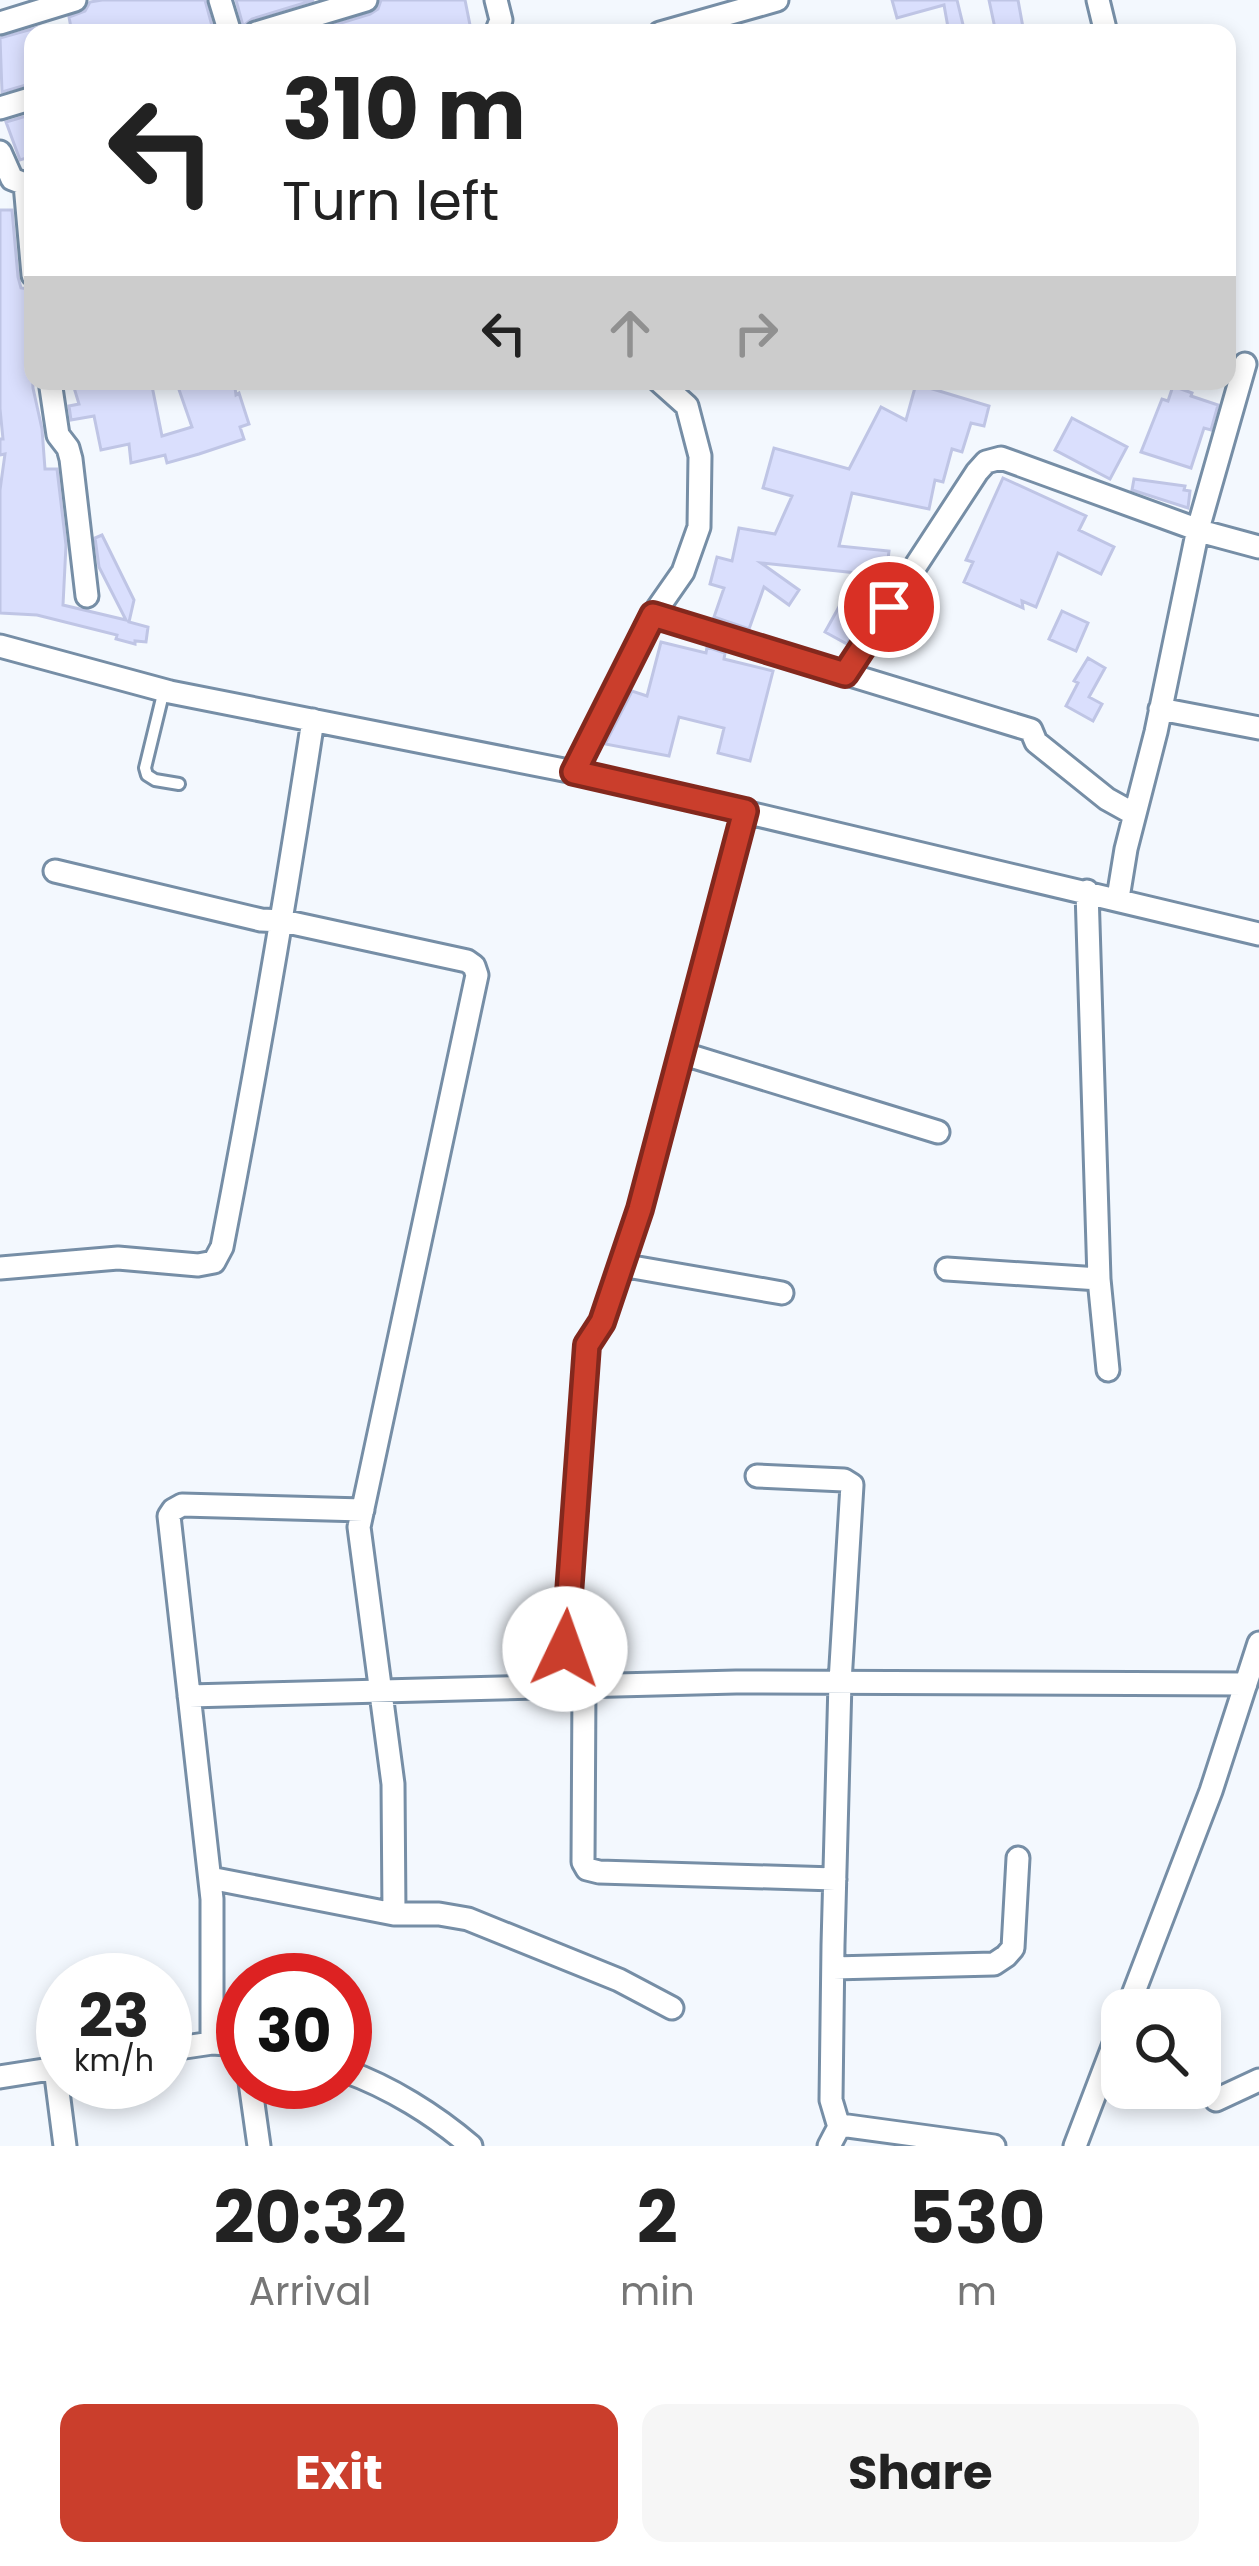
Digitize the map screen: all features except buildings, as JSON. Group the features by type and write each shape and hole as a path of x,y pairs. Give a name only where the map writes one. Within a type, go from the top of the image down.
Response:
{"street":[{"path":"0,22 75,0"},
{"path":"286,24 366,0"},
{"path":"692,24 777,0"},
{"path":"0,152 12,179 24,181"},
{"path":"1118,898 1198,530 1245,364"},
{"path":"51,390 58,435 71,459 87,596"},
{"path":"574,772 653,615 683,572 699,526 700,456 687,406 669,390"},
{"path":"845,674 986,462 1001,458 1198,530 1259,547"},
{"path":"653,615 1031,730 1036,742 1107,799 1134,814"},
{"path":"0,646 164,690 574,772 1259,934"},
{"path":"1160,709 1259,728"},
{"path":"0,1268 118,1258 198,1265 214,1262 222,1247 283,921 313,720"},
{"path":"745,811 640,1209 602,1322 587,1345 574,1686 583,1862 598,1873 835,1880"},
{"path":"55,871 475,966 477,975 359,1540 393,1784 394,1914"},
{"path":"1087,891 1099,1279 1108,1370"},
{"path":"681,1053 938,1132"},
{"path":"621,1265 782,1294"},
{"path":"946,1269 1099,1279"},
{"path":"758,1476 844,1480 852,1485 840,1682 834,2136 994,2146"},
{"path":"212,2043 212,1899 169,1516 182,1505 363,1510"},
{"path":"1135,1989 1211,1791 1259,1643"},
{"path":"189,1696 840,1682 1246,1684"},
{"path":"833,1968 994,1964 1012,1948 1018,1858"},
{"path":"210,1878 394,1914 468,1919 619,1980 672,2008"},
{"path":"192,2046 216,2043"},
{"path":"0,2077 36,2071"},
{"path":"1075,2146 1101,2078"},
{"path":"1221,2099 1259,2080"},
{"path":"372,2081 448,2126 471,2146"},
{"path":"62,2109 65,2146"},
{"path":"254,2109 259,2146"}],"lane":[{"path":"164,690 145,768 155,780 179,784"}],"route":[{"path":"565,1649 587,1345 602,1322 640,1209 745,811 574,772 653,615 845,674 889,607"}]}
